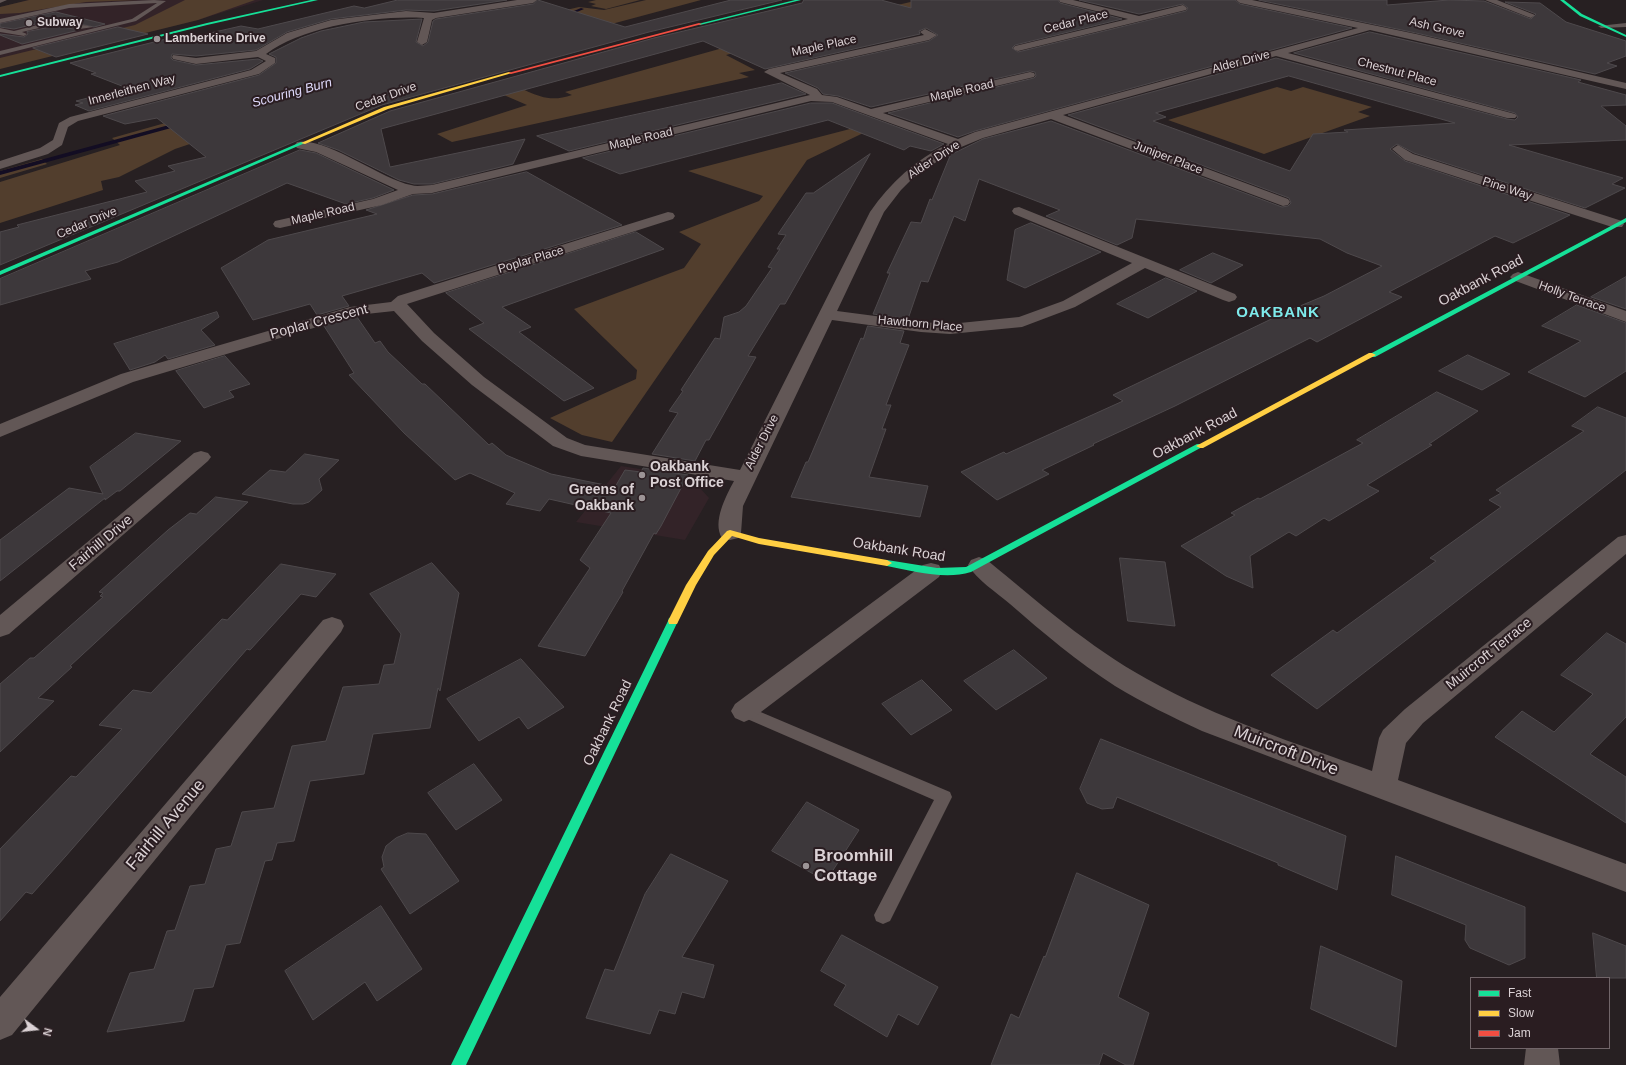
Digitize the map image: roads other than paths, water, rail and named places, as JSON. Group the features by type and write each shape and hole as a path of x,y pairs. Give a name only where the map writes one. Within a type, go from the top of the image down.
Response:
{"street":[{"path":"207,24 275,0"},
{"path":"0,76 207,24 316,0"},
{"name":"Innerleithen Way","path":"259,54 263,50 290,35 331,23 406,14 434,16 533,0"},
{"name":"Cedar Drive","path":"0,273 386,108 437,92 652,35 799,0"},
{"name":"Cedar Place","path":"1063,0 1139,19"},
{"name":"Ash Grove","path":"1240,0 1370,27 1626,86"},
{"path":"1489,0 1531,15"},
{"path":"1562,0 1581,16 1626,36"},
{"name":"Cedar Place","path":"1018,48 1183,8"},
{"path":"422,42 428,19 434,16"},
{"name":"Alder Drive","path":"730,533 732,506 745,477 875,216 888,196 899,184 924,164 958,143 979,135 1370,27"},
{"name":"Maple Place","path":"818,98 813,91 769,72 929,37 932,35 925,32"},
{"name":"Chestnut Place","path":"1276,53 1511,116"},
{"name":"Innerleithen Way","path":"0,165 44,151 58,142 63,125 74,119 255,72 266,67 271,60 259,54 196,61 171,67"},
{"name":"Innerleithen Way","path":"177,57 196,61"},
{"name":"Maple Road","path":"870,112 1030,75"},
{"name":"Maple Road","path":"280,224 377,202 411,190 432,189 818,98 833,99 958,143"},
{"name":"Juniper Place","path":"1052,115 1283,202"},
{"name":"Maple Road","path":"301,145 320,149 398,186 411,190"},
{"name":"Pine Way","path":"1398,149 1409,157 1622,222"},
{"path":"1019,211 1229,297"},
{"name":"Poplar Place","path":"395,306 404,299 668,216"},
{"name":"Oakbank Road","path":"458,1065 691,585 711,554 730,533 759,541 931,571 953,572 968,570 1622,222"},
{"name":"Hawthorn Place","path":"826,314 921,327 950,329 1022,322 1069,304 1144,262"},
{"name":"Holly Terrace","path":"1518,277 1626,317"},
{"path":"395,306 402,308 428,337 478,381 560,442 591,452 745,477"},
{"name":"Poplar Crescent","path":"0,431 127,378 356,310 395,306"},
{"name":"Fairhill Drive","path":"0,628 202,457"},
{"name":"Muircroft Terrace","path":"1382,787 1393,738 1414,716 1626,542"},
{"name":"Muircroft Drive","path":"979,564 1097,661 1144,690 1211,723 1626,878"},
{"path":"744,711 931,571"},
{"name":"Fairhill Avenue","path":"0,1023 332,626"}],"lane":[{"path":"0,1 6,0"},
{"path":"0,21 69,6 164,0"},
{"path":"0,53 134,20 164,0"},
{"path":"15,32 57,22 80,27 108,26"},
{"path":"1601,26 1626,25"},
{"path":"0,30 30,35"},
{"path":"37,37 51,40"},
{"path":"744,711 944,797 883,915"}],"waterway":[{"name":"Scouring Burn","path":"564,16 582,9"},
{"name":"Scouring Burn","path":"0,173 180,124"}],"place":[{"name":"Subway","path":"29,23"},
{"name":"Lamberkine Drive","path":"157,39"},
{"name":"Oakbank Post Office","path":"642,475"},
{"name":"Greens of Oakbank","path":"642,498"},
{"name":"Broomhill Cottage","path":"806,866"}],"district":[{"name":"OAKBANK","path":"1278,313"}]}
